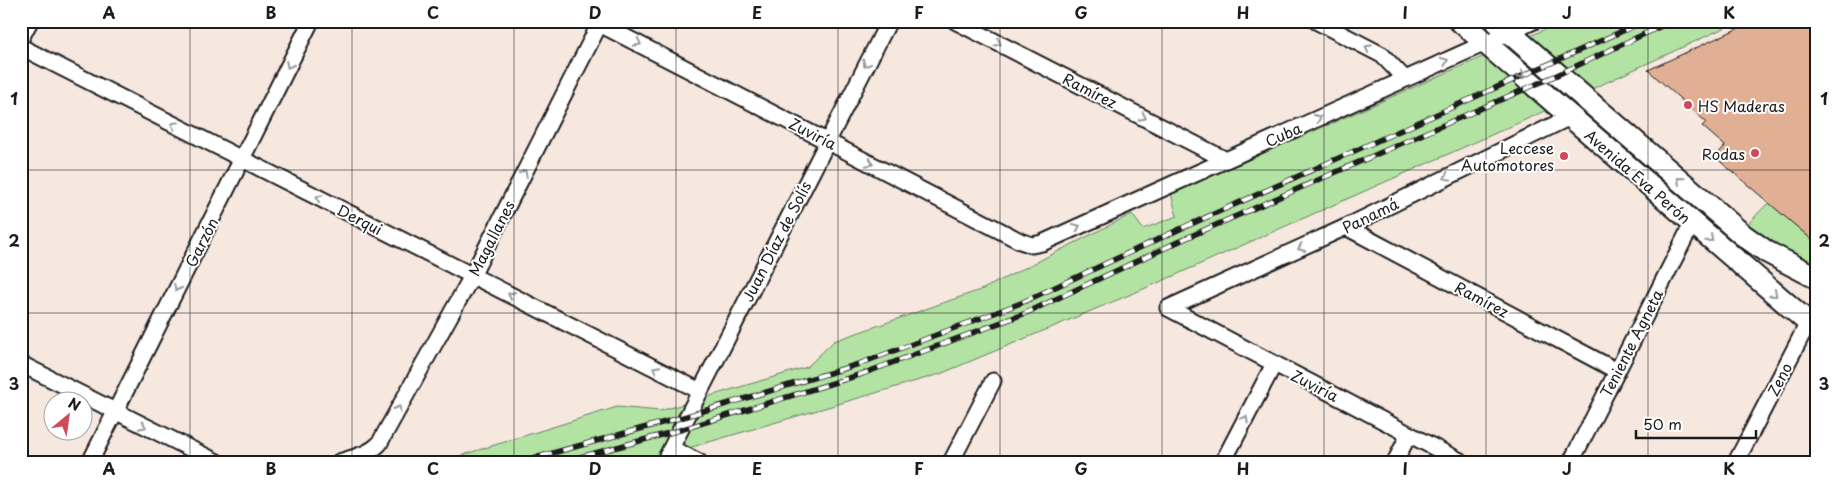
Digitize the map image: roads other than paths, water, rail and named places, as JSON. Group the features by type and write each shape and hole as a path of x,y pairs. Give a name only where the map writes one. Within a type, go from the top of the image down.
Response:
{"main road":[{"name":"Avenida Eva Perón","path":"1460,21 1692,224 1813,326"},
{"name":"Avenida Eva Perón","path":"1502,27 1743,235 1767,252 1817,278"}],"street":[{"path":"21,38 30,21"},
{"name":"Garzón","path":"90,462 311,21"},
{"name":"Juan Díaz de Solís","path":"664,462 889,21"},
{"name":"Ramírez","path":"955,21 1226,160"},
{"path":"1316,21 1382,55 1406,79"},
{"name":"Cuba","path":"1032,245 1042,243 1484,43 1502,27 1534,21"},
{"name":"Zuviría","path":"598,22 1020,241 1032,245"},
{"name":"Magallanes","path":"340,462 373,450 379,444 472,276 598,22"},
{"name":"Derqui","path":"21,48 700,391"},
{"name":"Panamá","path":"1168,308 1346,227 1570,117"},
{"name":"Teniente Agneta","path":"1571,462 1692,224"},
{"name":"Ramírez","path":"1346,227 1617,371"},
{"name":"Zuviría","path":"1168,308 1462,462"},
{"name":"Zeno","path":"1736,462 1813,326"},
{"path":"21,364 217,462"},
{"path":"1223,462 1274,364"},
{"path":"951,462 993,381"},
{"path":"1395,462 1409,434"},
{"path":"671,448 699,462"}],"railway":[{"path":"520,462 687,416 859,364 1021,303 1180,229 1645,21"},
{"path":"562,462 680,430 862,374 1026,313 1184,239 1557,75 1672,21"}],"place":[{"name":"HS Maderas","path":"1688,105"},
{"name":"Rodas","path":"1755,153"},
{"name":"Leccese Automotores","path":"1564,156"}]}
